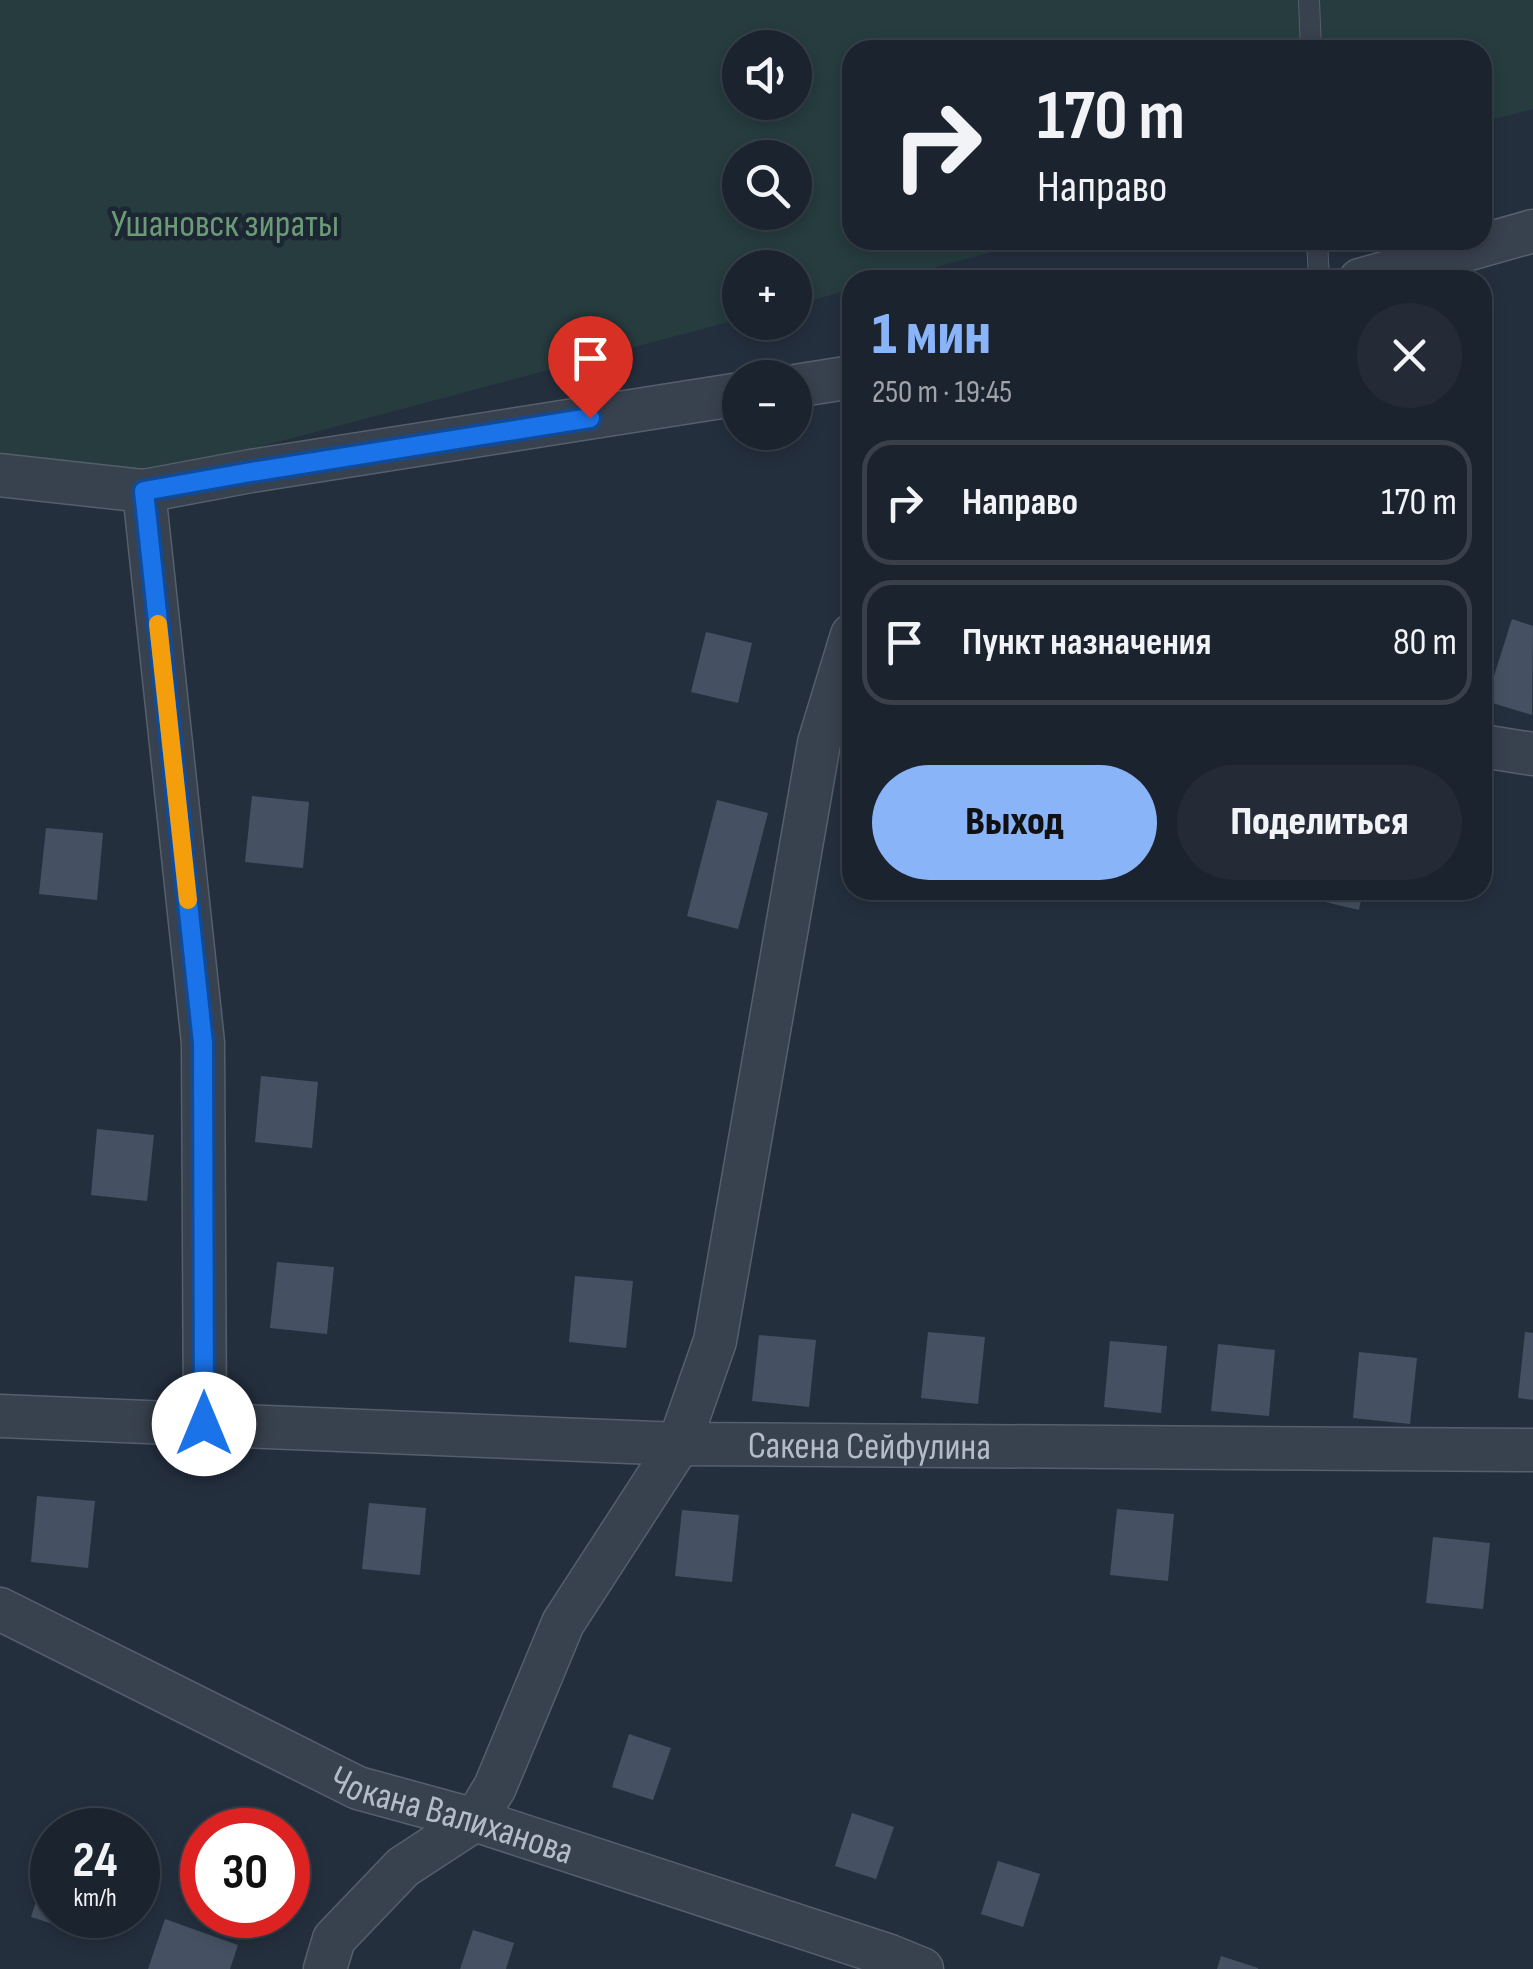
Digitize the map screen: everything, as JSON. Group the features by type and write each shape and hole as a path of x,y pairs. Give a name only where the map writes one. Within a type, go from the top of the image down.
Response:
{"street":[{"path":"1492,242 1533,230"},
{"path":"1395,270 1464,250"},
{"path":"812,383 842,379"},
{"path":"0,475 144,491 722,397"},
{"path":"144,491 203,1043 204,1424"},
{"path":"325,1969 334,1939 403,1867 475,1820 495,1788 562,1623 680,1444 715,1341 819,743 842,668"},
{"path":"1492,748 1533,754"},
{"name":"Сакена Сейфулина","path":"0,1416 680,1444 1533,1450"},
{"name":"Чокана Валиханова","path":"0,1609 358,1788 475,1820 922,1969"}],"lane":[{"path":"1309,0 1310,40"}],"green space":[{"name":"Ушановск зираты","path":"0,0 1533,0 1533,109 1492,120 1492,40 842,40 842,250 1000,250 926,270 842,270 842,292 812,300 812,250 722,250 722,324 146,477 0,452"}],"building":[{"path":"1512,619 1533,626 1532,715 1492,703 1492,682"},
{"path":"706,632 752,643 738,703 691,692"},
{"path":"252,796 309,802 303,868 245,862"},
{"path":"717,800 768,813 738,929 687,916"},
{"path":"46,828 103,833 97,900 39,894"},
{"path":"1316,900 1361,900 1359,910"},
{"path":"261,1076 318,1082 312,1148 255,1142"},
{"path":"97,1129 154,1135 147,1201 91,1195"},
{"path":"277,1262 334,1267 327,1334 270,1328"},
{"path":"575,1276 633,1281 626,1348 569,1342"},
{"path":"928,1332 985,1337 978,1404 921,1398"},
{"path":"1525,1332 1533,1333 1533,1400 1518,1398"},
{"path":"759,1335 816,1340 809,1407 752,1401"},
{"path":"1110,1341 1167,1346 1161,1413 1104,1407"},
{"path":"1218,1344 1275,1350 1269,1416 1211,1411"},
{"path":"1359,1352 1417,1358 1410,1424 1353,1418"},
{"path":"37,1496 95,1501 88,1568 31,1562"},
{"path":"369,1503 426,1508 420,1575 362,1569"},
{"path":"1117,1509 1174,1514 1168,1581 1110,1575"},
{"path":"682,1510 739,1515 732,1582 675,1576"},
{"path":"1433,1537 1490,1543 1483,1609 1426,1603"},
{"path":"629,1734 671,1748 653,1800 612,1787"},
{"path":"852,1813 894,1827 876,1879 835,1866"},
{"path":"998,1861 1040,1874 1023,1927 981,1914"},
{"path":"165,1919 180,1924 180,1938 218,1938 238,1945 230,1969 148,1969"},
{"path":"473,1930 514,1943 506,1969 460,1969"},
{"path":"1221,1956 1258,1968 1258,1969 1217,1969"}],"slow traffic":[{"path":"158,624 188,900"}],"route":[{"path":"204,1424 203,1043 144,491 590,418"}]}
